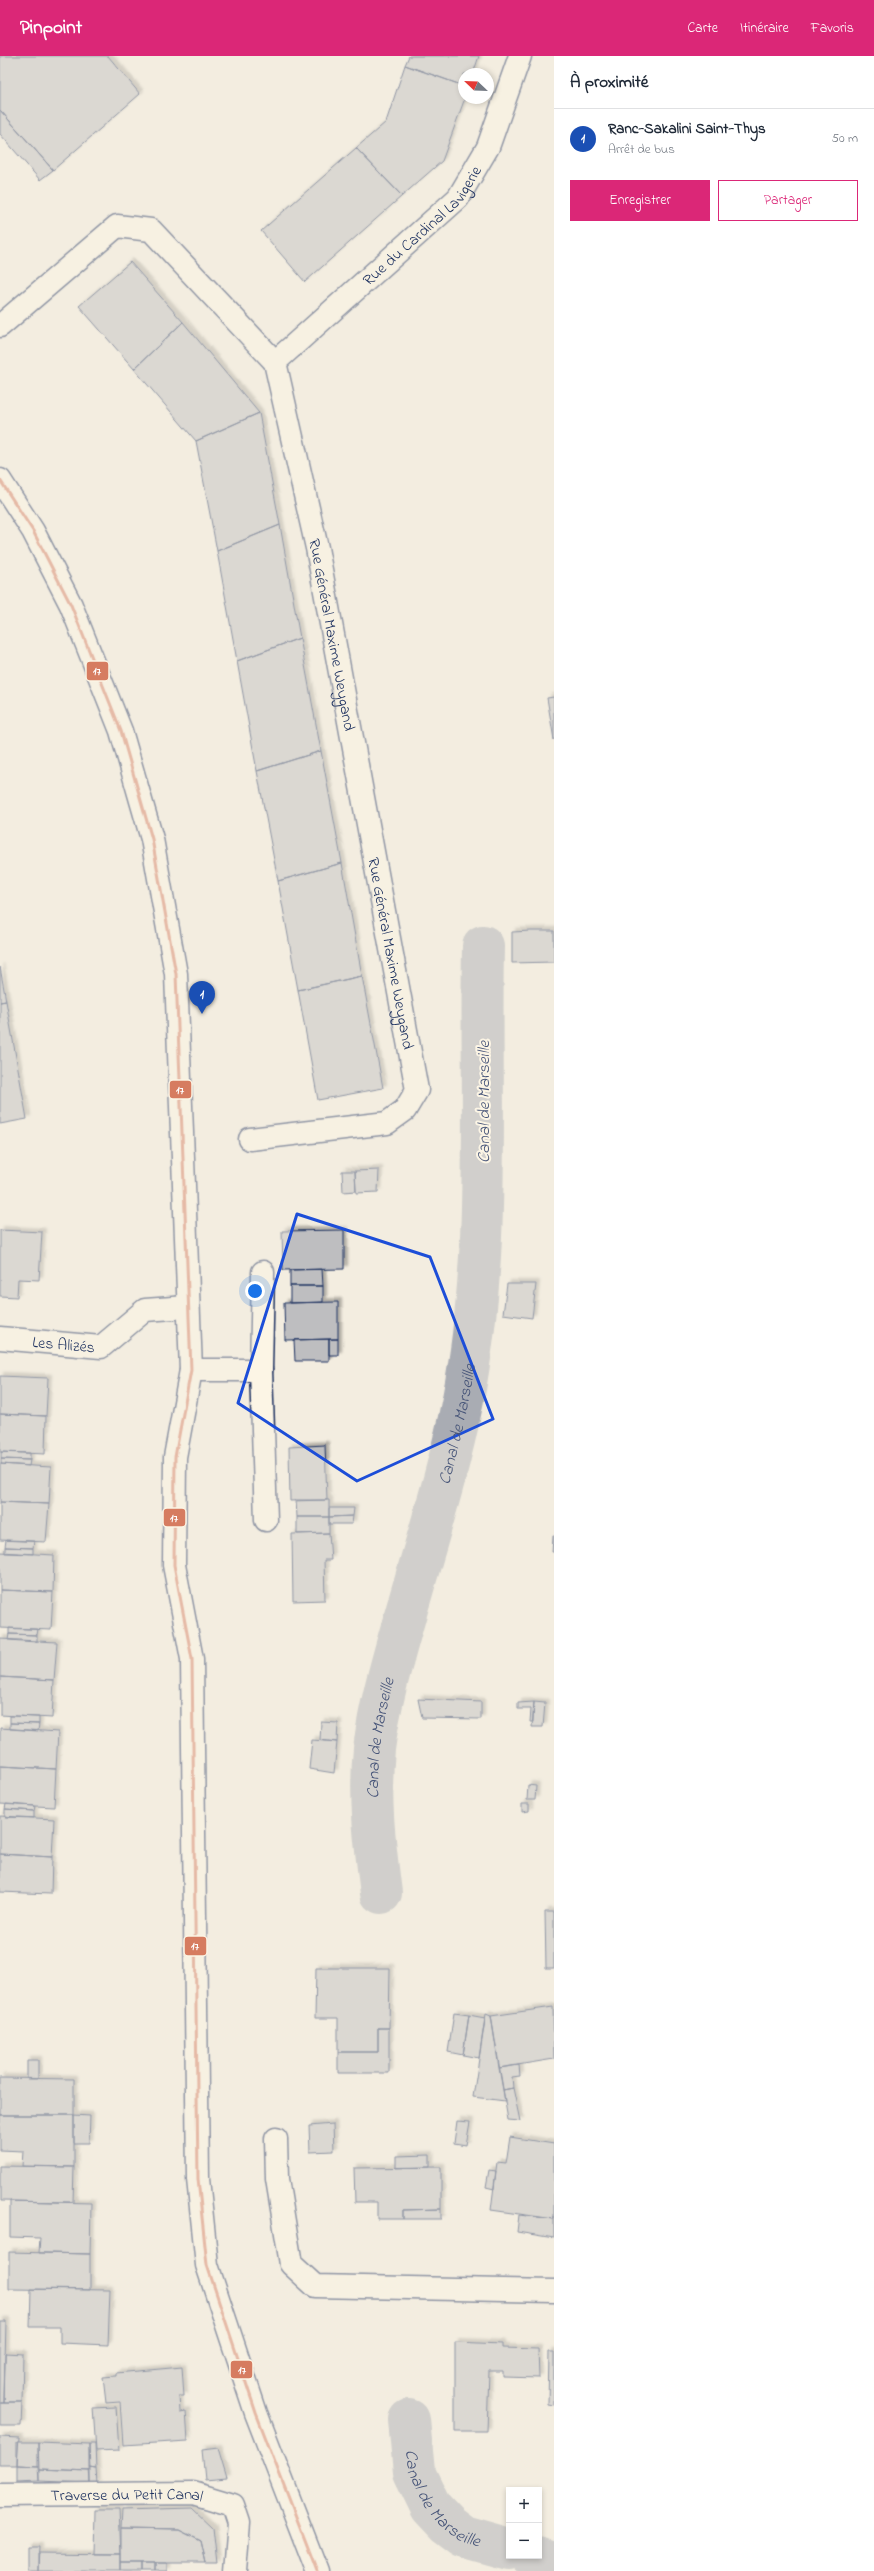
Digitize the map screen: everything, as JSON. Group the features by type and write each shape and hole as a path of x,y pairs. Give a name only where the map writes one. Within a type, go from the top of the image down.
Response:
{"street":[{"name":"Rue du Cardinal Lavigerie","path":"275,362 458,198 488,147 520,56"},
{"path":"0,326 117,226 151,230 275,362"},
{"name":"Rue Général Maxime Weygand","path":"250,1139 387,1123 405,1110 417,1090 317,548 275,362"},
{"path":"0,480 33,531 71,605 121,731 152,839 176,974 185,1187 187,1307 190,1370 175,1457 174,1565 192,1659 198,2179 207,2265 256,2413 316,2571"},
{"path":"263,1272 261,1370 266,1520"},
{"name":"Les Alizés","path":"0,1338 101,1348 145,1310 187,1307"},
{"path":"190,1370 261,1370"},
{"path":"276,2139 277,2179 292,2264 315,2286 554,2291"},
{"name":"Traverse du Petit Canal","path":"0,2495 193,2493 233,2505 239,2523 235,2571"}],"highlighted area":[{"path":"297,1214 430,1257 493,1419 357,1481 238,1403"}],"building":[{"path":"0,56 108,56 140,94 53,170 0,110"},
{"path":"409,56 479,56 475,68 458,68 458,84 405,65"},
{"path":"405,65 458,84 458,104 463,104 442,161 402,196 356,148 386,122"},
{"path":"0,110 53,170 40,180 0,134"},
{"path":"356,148 402,196 305,282 261,231"},
{"path":"130,262 183,322 134,369 79,306"},
{"path":"183,322 259,413 196,441 134,369"},
{"path":"259,413 280,525 217,551 196,441"},
{"path":"280,525 300,638 237,661 217,551"},
{"path":"300,638 321,751 257,771 237,661"},
{"path":"554,697 554,740 547,698"},
{"path":"321,751 342,863 278,881 257,771"},
{"path":"342,863 362,976 298,990 278,881"},
{"path":"554,931 554,962 512,963 512,932"},
{"path":"0,967 6,1001 0,1002"},
{"path":"362,976 383,1088 318,1100 298,990"},
{"path":"6,1001 27,1119 0,1124 0,1002"},
{"path":"379,1170 378,1192 356,1193 355,1171"},
{"path":"342,1171 355,1171 356,1191 343,1192"},
{"path":"0,1230 42,1232 39,1280 18,1279 17,1297 0,1296"},
{"path":"344,1230 344,1269 283,1270 282,1231"},
{"path":"322,1269 323,1286 290,1286 290,1270"},
{"path":"507,1284 536,1284 532,1318 503,1314"},
{"path":"290,1286 323,1286 323,1302 290,1303"},
{"path":"338,1302 338,1339 285,1340 284,1303"},
{"path":"329,1339 338,1339 338,1355 329,1355"},
{"path":"329,1339 329,1361 295,1361 294,1340"},
{"path":"0,1376 48,1378 46,1416 0,1414"},
{"path":"0,1414 46,1416 45,1454 0,1452"},
{"path":"325,1445 327,1500 290,1501 289,1447"},
{"path":"1,1452 30,1453 30,1460 1,1459"},
{"path":"1,1459 30,1460 29,1466 1,1464"},
{"path":"0,1464 51,1467 49,1504 0,1502"},
{"path":"296,1500 329,1500 329,1517 297,1517"},
{"path":"0,1502 49,1504 46,1542 0,1540"},
{"path":"329,1508 354,1508 353,1516 329,1517"},
{"path":"353,1516 352,1524 329,1524 329,1517"},
{"path":"297,1517 329,1517 329,1533 297,1534"},
{"path":"329,1533 331,1560 324,1560 325,1600 293,1601 292,1534"},
{"path":"553,1536 554,1552 552,1552"},
{"path":"6,1540 34,1541 33,1548 5,1547"},
{"path":"5,1547 33,1548 33,1554 5,1553"},
{"path":"0,1552 54,1555 53,1592 0,1590"},
{"path":"0,1590 53,1592 51,1630 0,1628"},
{"path":"9,1628 38,1629 37,1635 9,1634"},
{"path":"9,1634 37,1635 37,1642 8,1640"},
{"path":"0,1639 57,1642 54,1680 0,1677"},
{"path":"0,1677 54,1680 52,1718 0,1715"},
{"path":"418,1699 481,1702 481,1719 422,1718"},
{"path":"534,1702 545,1703 543,1727 532,1727"},
{"path":"534,1702 533,1722 530,1722 531,1709 518,1709 518,1703"},
{"path":"10,1716 39,1717 39,1724 10,1723"},
{"path":"321,1722 338,1723 337,1742 320,1740"},
{"path":"10,1723 39,1724 38,1731 10,1729"},
{"path":"0,1728 58,1732 56,1769 0,1766"},
{"path":"312,1740 337,1742 334,1773 309,1769"},
{"path":"0,1766 56,1769 54,1807 0,1804"},
{"path":"528,1785 536,1786 535,1800 527,1800"},
{"path":"6,1804 35,1806 34,1811 5,1809"},
{"path":"522,1804 529,1804 529,1811 522,1812"},
{"path":"5,1809 34,1811 34,1818 5,1817"},
{"path":"0,1816 54,1819 52,1857 0,1854"},
{"path":"0,1854 52,1857 51,1894 0,1892"},
{"path":"545,1912 554,1912 554,1968 546,1968"},
{"path":"316,1968 390,1968 389,2028 378,2028 378,2052 338,2052 338,2018 315,2018"},
{"path":"553,2007 554,2059 499,2068 491,2016"},
{"path":"454,2013 469,2015 463,2055 448,2052"},
{"path":"486,2014 491,2016 505,2101 473,2097"},
{"path":"469,2015 485,2018 479,2058 463,2055"},
{"path":"378,2028 389,2028 389,2073 338,2073 338,2052 378,2052"},
{"path":"27,2060 38,2060 38,2079 27,2079"},
{"path":"519,2065 520,2076 512,2077 513,2088 503,2090 499,2068"},
{"path":"0,2078 74,2079 74,2115 0,2115"},
{"path":"513,2088 520,2121 508,2120 503,2090"},
{"path":"0,2115 74,2115 74,2167 22,2166 23,2151 0,2150"},
{"path":"74,2115 90,2116 89,2143 74,2143"},
{"path":"457,2121 470,2122 466,2145 454,2143"},
{"path":"333,2124 334,2151 310,2152 309,2126"},
{"path":"510,2137 554,2144 554,2219 491,2210 497,2162 506,2163"},
{"path":"430,2155 430,2167 396,2168 396,2156"},
{"path":"0,2166 74,2167 73,2202 0,2201"},
{"path":"441,2167 441,2209 403,2210 403,2219 377,2219 377,2202 355,2202 354,2168"},
{"path":"489,2170 496,2171 494,2189 486,2187"},
{"path":"10,2201 91,2203 90,2254 39,2253 40,2238 10,2237"},
{"path":"441,2209 441,2219 403,2219 403,2210"},
{"path":"519,2215 554,2219 554,2238 517,2232"},
{"path":"9,2252 90,2254 90,2290 9,2289"},
{"path":"31,2289 110,2290 108,2345 60,2343 60,2327 30,2327"},
{"path":"0,2321 6,2321 4,2402 0,2402"},
{"path":"455,2342 502,2344 502,2348 538,2349 539,2378 503,2377 503,2371 489,2371 487,2431 455,2431"},
{"path":"549,2352 554,2352 554,2405 548,2404"},
{"path":"5,2353 23,2354 22,2402 4,2402"},
{"path":"182,2367 184,2396 179,2396 180,2412 186,2411 188,2441 123,2445 120,2402 106,2403 103,2377 116,2376 116,2373"},
{"path":"0,2402 22,2402 21,2426 0,2426"},
{"path":"116,2407 119,2450 96,2451 93,2408"},
{"path":"0,2437 19,2438 17,2465 0,2465"},
{"path":"17,2442 38,2442 38,2466 17,2465"},
{"path":"38,2442 89,2444 90,2471 39,2469"},
{"path":"89,2444 95,2444 96,2469 89,2468"},
{"path":"218,2448 227,2478 205,2480 202,2450"},
{"path":"17,2465 38,2466 39,2481 17,2482"},
{"path":"89,2468 96,2469 97,2484 90,2483"},
{"path":"39,2469 90,2471 90,2483 39,2481"},
{"path":"192,2508 213,2528 217,2563 206,2563 201,2541 179,2530 121,2529 122,2510"},
{"path":"95,2510 119,2510 121,2554 94,2554"},
{"path":"121,2529 179,2530 201,2541 206,2563 121,2563"},
{"path":"27,2547 39,2547 38,2571 27,2571"},
{"path":"38,2553 121,2554 121,2571 38,2571"},
{"path":"121,2563 142,2563 142,2571 121,2571"},
{"path":"142,2563 155,2563 155,2571 142,2571"},
{"path":"155,2563 166,2563 166,2571 155,2571"}],"waterway":[{"name":"Canal de Marseille","path":"381,1893 372,1803 374,1749 392,1661 451,1452 463,1399 472,1343 478,1287 483,1173 483,946"},
{"name":"Canal de Marseille","path":"409,2420 414,2472 431,2507 447,2524 463,2536 506,2548"},
{"name":"Canal de Marseille","path":"541,2559 554,2563"}],"transit line":[{"name":"17","path":"0,480 33,531 71,605 121,731 152,839 176,974 191,1370 175,1457 174,1565 192,1659 198,2179 207,2265 256,2413 317,2571"}],"place":[{"name":"Ranc-Sakalini Saint-Thys","path":"202,1014"}]}
